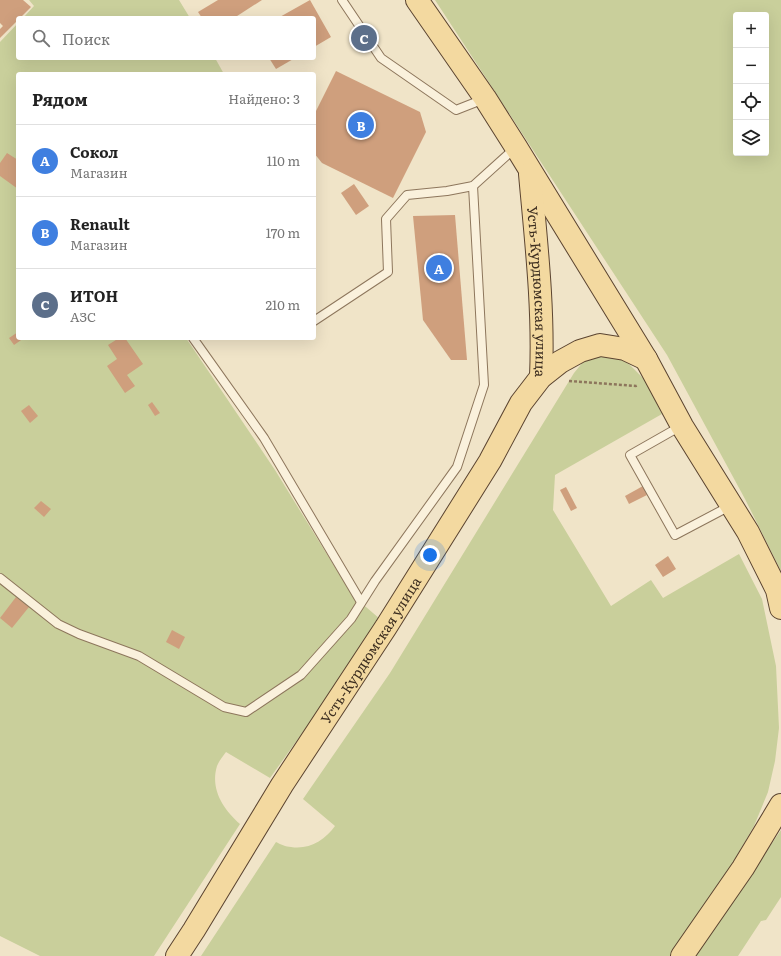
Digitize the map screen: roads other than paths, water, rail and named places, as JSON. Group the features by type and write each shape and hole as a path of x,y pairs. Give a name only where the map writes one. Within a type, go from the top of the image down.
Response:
{"main road":[{"name":"Усть-Курдюмская улица","path":"417,0 485,98 646,359 682,426 748,532 777,590 781,608"},
{"name":"Усть-Курдюмская улица","path":"177,956 282,786 386,627 490,461 521,403 541,376 543,346 530,170"},
{"path":"541,376 560,362 580,351 600,345 625,349 646,359"},
{"path":"682,956 744,868 781,805"}],"lane":[{"path":"342,0 381,58 431,93 456,110 485,98"},
{"path":"316,320 388,272 386,219 407,195 447,191 473,186 516,147"},
{"path":"0,578 58,624 79,634 138,656 224,707 246,712 301,675 351,619 374,581 457,467 484,385 473,186"},
{"path":"194,340 264,438 361,602"},
{"path":"682,426 630,455 675,535 731,505"}],"place":[{"name":"ИТОН","path":"364,38"},
{"name":"Renault","path":"361,125"},
{"name":"Сокол","path":"439,268"}]}
